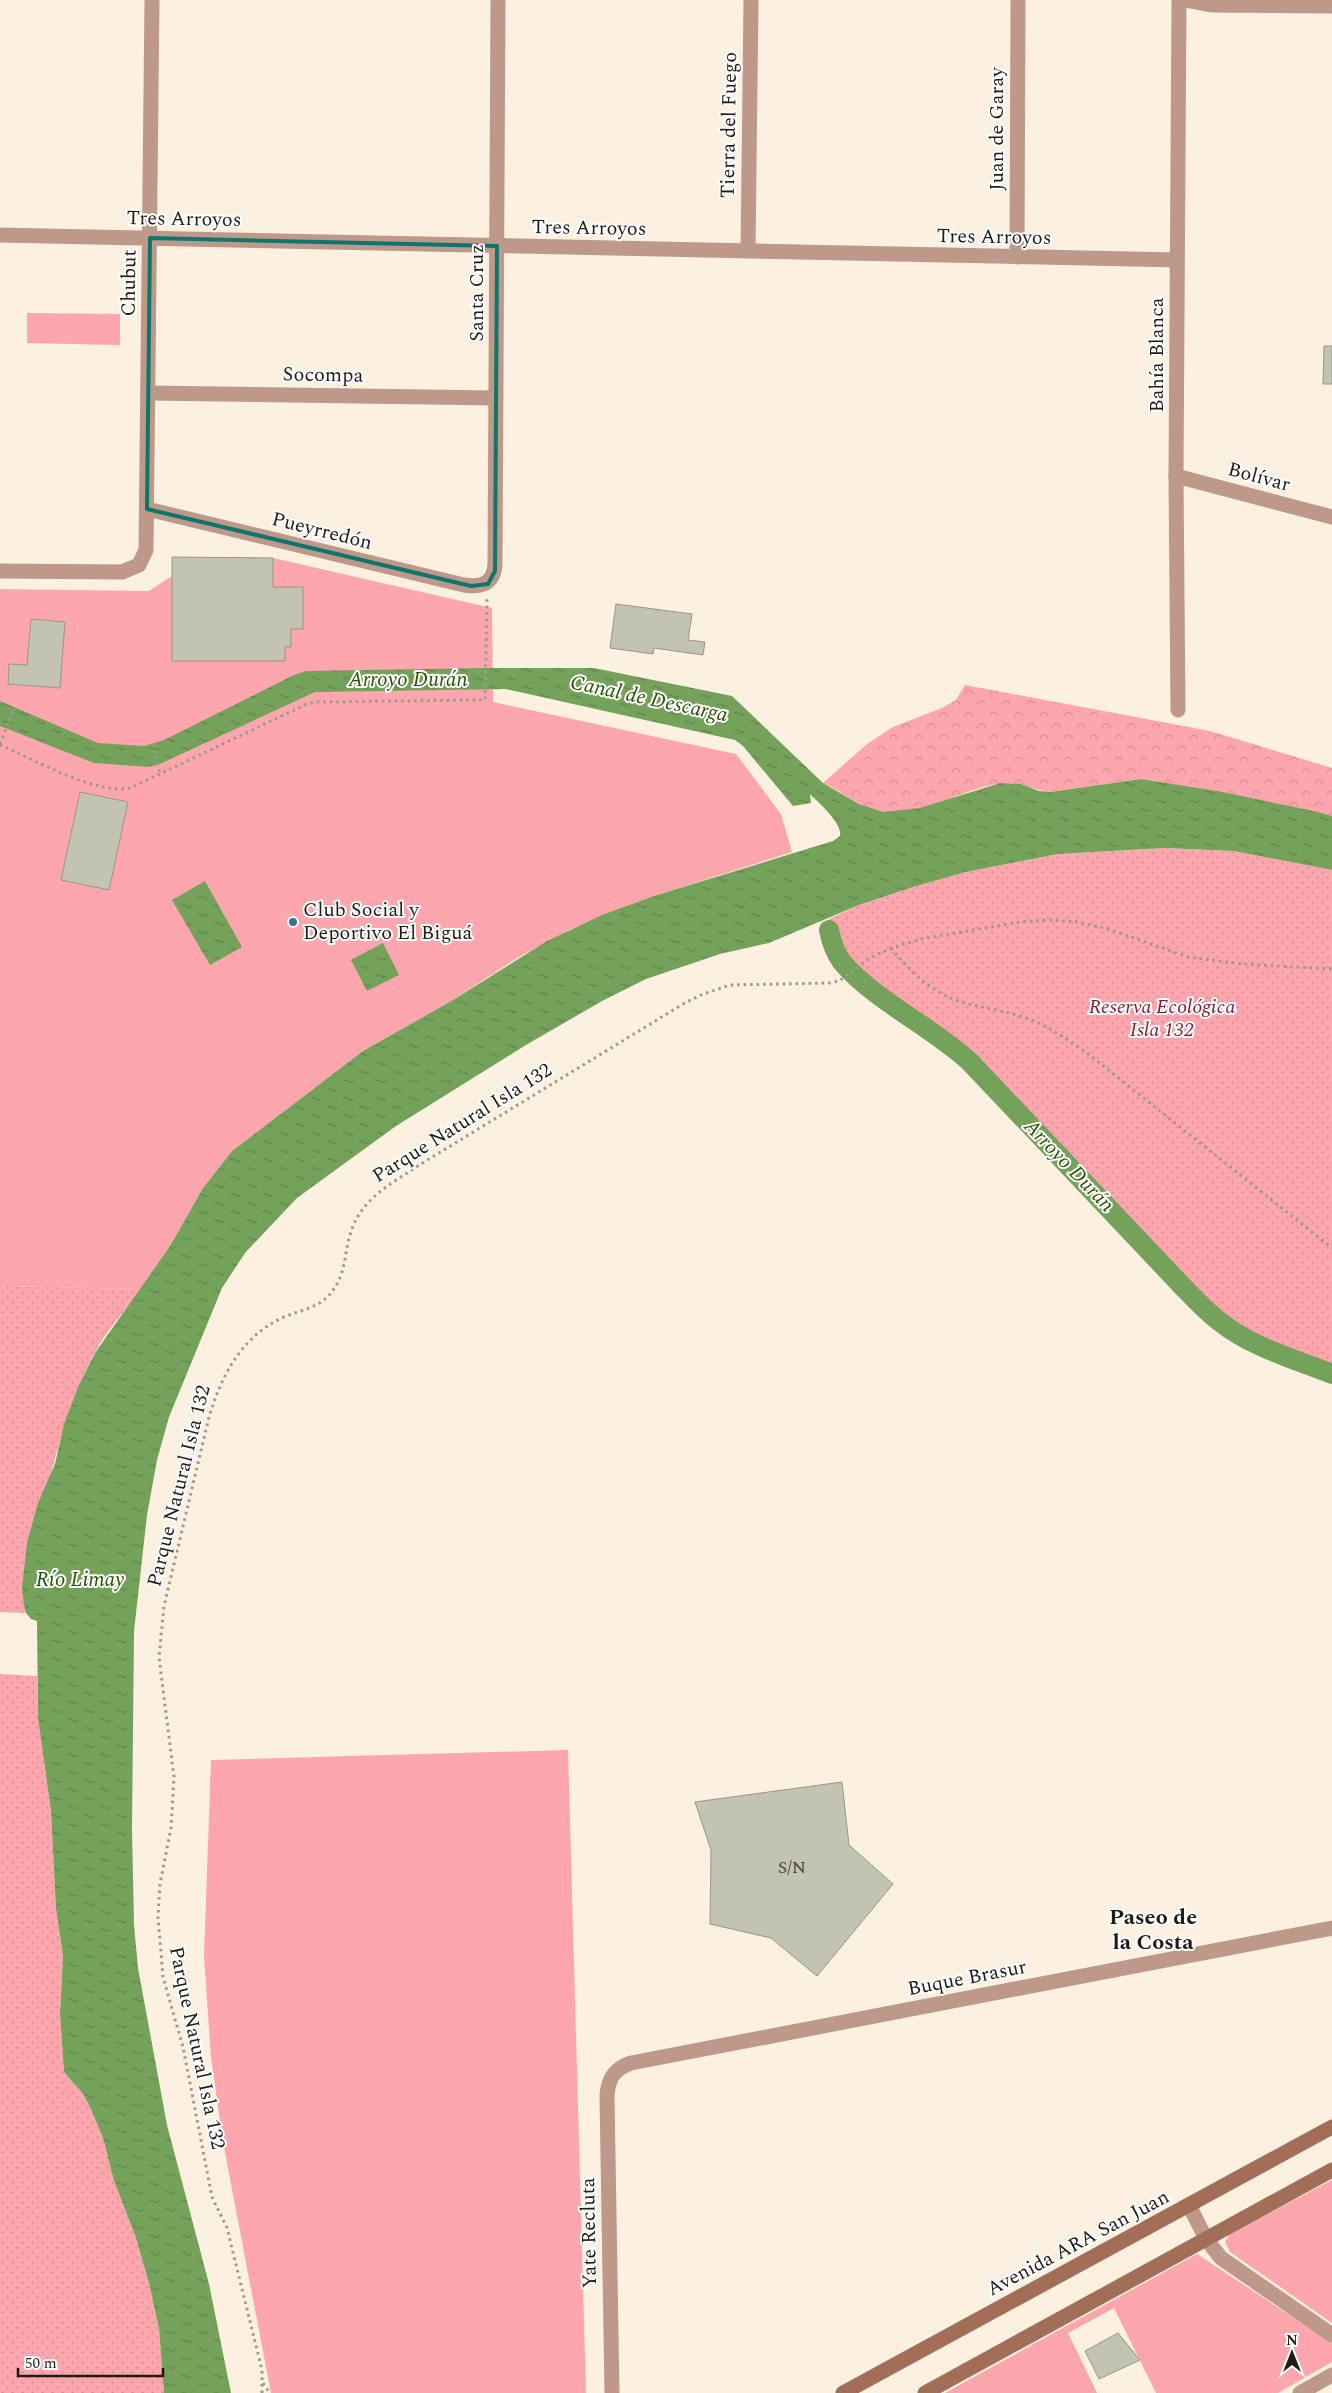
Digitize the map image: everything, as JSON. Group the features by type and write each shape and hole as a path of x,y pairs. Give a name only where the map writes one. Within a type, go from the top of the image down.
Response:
{"main road":[{"name":"Avenida ARA San Juan","path":"843,2393 1332,2128"},
{"path":"925,2393 1332,2170"}],"street":[{"name":"Chubut","path":"0,571 112,572 131,569 139,565 146,550 152,0"},
{"name":"Santa Cruz","path":"488,584 495,571 496,564 498,0"},
{"name":"Tierra del Fuego","path":"748,251 751,0"},
{"name":"Juan de Garay","path":"1017,257 1018,0"},
{"name":"Bahía Blanca","path":"1178,710 1176,476 1180,0"},
{"path":"1185,0 1203,5 1332,6"},
{"name":"Tres Arroyos","path":"0,235 1177,260"},
{"name":"Socompa","path":"148,393 496,398"},
{"name":"Bolívar","path":"1176,476 1332,517"},
{"name":"Pueyrredón","path":"147,509 464,585 480,586 488,584"},
{"name":"Buque Brasur","path":"613,2074 631,2062 1332,1928"},
{"name":"Yate Recluta","path":"612,2393 607,2096 613,2074"},
{"path":"1189,2205 1206,2239 1226,2262 1332,2334"},
{"path":"1300,2393 1332,2375"}],"path":[{"path":"14,708 0,744 88,783 119,791 130,788 307,704 325,701 485,700 488,584"},
{"path":"153,744 160,774"},
{"name":"Parque Natural Isla 132","path":"262,2393 262,2370 232,2246 210,2190 189,2074 163,1977 158,1926 160,1884 171,1828 174,1778 172,1745 162,1686 160,1633 164,1606 202,1445 217,1391 230,1364 263,1328 285,1317 322,1303 334,1290 342,1274 352,1229 361,1210 374,1195 416,1167 701,995 717,988 748,983 818,984 839,981 870,958 891,948 921,939 1020,922 1050,920 1077,922 1108,929 1188,957 1241,964 1332,970"},
{"path":"891,948 907,969 930,987 955,1000 1029,1019 1059,1033 1091,1056 1332,1248"},
{"path":"263,2382 270,2393"}],"highlighted area":[{"path":"150,238 497,246 495,571 488,584 471,586 147,509"}],"green space":[{"path":"27,313 120,314 120,345 27,343"},
{"name":"Club Social y Deportivo El Biguá","path":"172,557 273,558 492,608 493,702 736,754 781,814 792,852 657,895 571,929 517,958 453,1000 363,1051 232,1151 203,1188 170,1246 140,1289 0,1286 0,589 149,591 172,576"},
{"path":"965,685 1210,731 1332,768 1332,816 1218,791 1141,779 1050,792 1017,784 1004,783 983,787 912,811 897,813 882,812 866,807 823,783 867,744 893,727 942,708 956,700"},
{"name":"Reserva Ecológica Isla 132","path":"1165,848 1233,851 1332,870 1332,1374 1259,1345 1231,1330 1210,1314 970,1062 935,1032 881,996 856,976 836,952 831,940 829,919 859,905 966,872 1058,854"},
{"path":"0,1286 140,1289 99,1345 80,1384 69,1414 50,1477 43,1509 24,1605 26,1613 0,1612"},
{"path":"0,1674 37,1676 38,1718 51,1811 56,1909 63,1956 60,2014 64,2072 83,2094 90,2107 103,2138 114,2181 135,2235 149,2283 159,2329 164,2393 0,2393"},
{"path":"568,1750 586,2393 271,2393 223,2142 211,2057 204,1956 211,1760"},
{"path":"1332,2180 1332,2323 1230,2252 1225,2242 1230,2234"},
{"path":"1197,2254 1332,2343 1332,2362 1278,2393 1156,2393 1114,2308 1068,2333 1097,2393 945,2393"}],"water":[{"name":"Río Limay","path":"594,668 732,696 823,783 859,804 883,812 920,808 1000,783 1021,784 1039,791 1050,792 1141,779 1218,791 1318,812 1332,816 1332,870 1233,851 1165,848 1058,854 966,872 913,887 859,905 769,943 720,954 646,979 602,1001 526,1045 396,1126 297,1198 245,1253 222,1288 169,1417 157,1460 147,1515 134,1631 132,1829 134,1925 138,1968 167,2125 209,2284 231,2393 164,2393 159,2329 149,2283 135,2235 114,2181 103,2138 90,2107 83,2094 64,2072 60,2014 63,1956 56,1909 51,1811 38,1718 37,1621 31,1619 26,1613 22,1588 27,1543 38,1503 55,1464 64,1424 79,1385 95,1353 170,1246 203,1188 232,1151 363,1051 453,1000 547,941 602,915 657,895 833,841 840,836 840,831 830,814 810,794 811,803 793,806 743,746 735,740 506,689 315,692 162,763 149,767 94,763 0,726 0,701 98,743 144,746 164,740 294,675 306,671"},
{"path":"205,881 242,947 210,965 172,900"},
{"path":"383,943 399,975 367,991 351,960"}],"building":[{"path":"1324,346 1332,346 1332,384 1323,384"},
{"path":"172,557 273,558 273,587 303,587 303,629 291,629 291,647 285,647 285,661 172,661"},
{"path":"616,604 692,614 688,640 705,642 703,655 654,648 653,654 610,648"},
{"path":"31,619 65,622 60,688 8,684 9,664 27,665"},
{"path":"80,792 128,802 109,890 61,880"},
{"path":"842,1782 849,1845 893,1884 817,1976 771,1938 710,1924 711,1850 695,1802"},
{"path":"1118,2333 1140,2360 1099,2379 1085,2351"}],"waterway":[{"name":"Arroyo Durán","path":"829,930 842,962 855,976 970,1062 1210,1314 1231,1330 1259,1345 1332,1374"}],"place":[{"name":"Club Social y Deportivo El Biguá","path":"293,922"}],"district":[{"name":"Paseo de la Costa","path":"1153,1930"}],"water label":[{"name":"Canal de Descarga","path":"649,699"}]}
